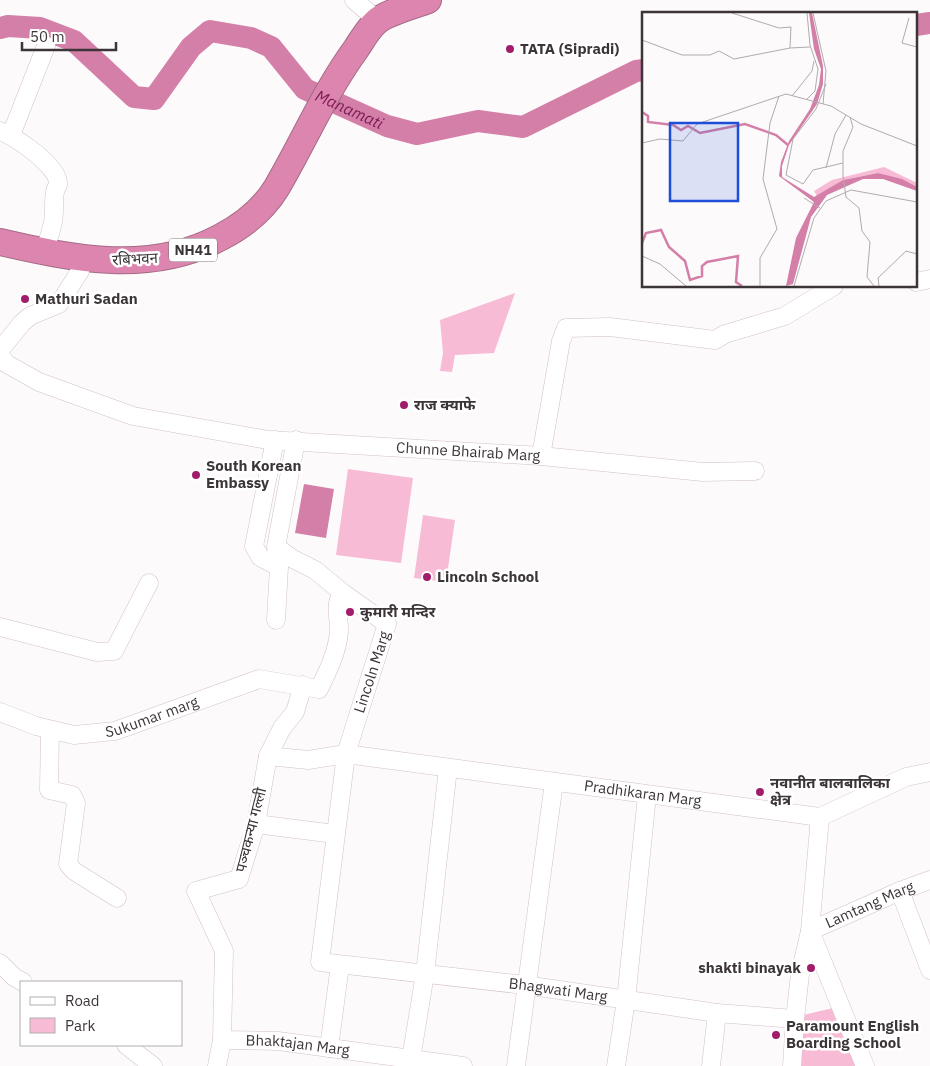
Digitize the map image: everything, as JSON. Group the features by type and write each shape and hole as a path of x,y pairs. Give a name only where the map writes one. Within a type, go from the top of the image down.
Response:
{"highway":[{"path":"377,20 428,0"},
{"name":"रबिभवन","path":"0,242 83,259 129,261 159,259 206,246 231,232 263,208 340,70 377,20"}],"street":[{"path":"354,0 377,20"},
{"path":"44,252 54,221 53,204 58,184 52,169 6,133 46,46"},
{"path":"2,359 12,334 30,316 59,304 80,271 83,259"},
{"name":"Chunne Bhairab Marg","path":"2,359 39,382 133,416 227,434 275,440 541,456 561,341 566,328 610,327 715,340 725,334 785,316 831,288"},
{"path":"275,440 254,546 260,557 279,567 276,620"},
{"name":"Lincoln Marg","path":"296,440 276,547 293,559 315,570 343,593 387,624 346,754 320,962"},
{"path":"541,456 703,472 755,471"},
{"path":"0,626 97,652 114,651 149,583"},
{"name":"Sukumar marg","path":"0,712 50,730 74,735 115,731 259,679 319,689 332,665 339,633 339,597 343,593"},
{"name":"पञ्चकन्या गल्ली","path":"217,1066 222,1040 224,950 196,891 239,879 256,824 268,756 282,728 295,712 303,685"},
{"path":"50,730 49,790 72,795 76,803 68,864 74,871 117,898"},
{"name":"Pradhikaran Marg","path":"268,756 308,760 346,754 647,796 820,817"},
{"path":"411,1059 425,974 448,768"},
{"path":"792,1066 794,1019 800,974 810,931 820,817 906,777 930,772"},
{"path":"516,1066 525,985 554,782"},
{"path":"616,1066 626,1000 647,796"},
{"path":"256,824 335,834"},
{"name":"Lamtang Marg","path":"810,931 900,891 930,880"},
{"path":"900,891 930,970"},
{"path":"810,931 865,1066"},
{"path":"0,962 14,977 21,981"},
{"name":"Bhagwati Marg","path":"320,962 525,985 717,1013 794,1019"},
{"path":"329,1048 340,965"},
{"path":"711,1066 717,1013"},
{"name":"Bhaktajan Marg","path":"222,1040 278,1042 463,1066"},
{"path":"127,1046 153,1066"}],"green space":[{"path":"515,293 494,353 455,355 452,372 440,371 443,353 440,320"},
{"path":"348,469 413,478 401,563 336,555"},
{"path":"423,515 455,520 446,582 414,578"},
{"path":"833,1008 863,1066 797,1066 799,1016"}],"shaded area":[{"path":"304,484 334,489 326,538 295,533"}],"waterway":[{"name":"Manamati","path":"918,25 930,23"},
{"name":"Manamati","path":"0,28 8,26 40,28 74,41 134,97 154,99 191,47 210,31 251,38 271,47 305,89 387,126 417,134 478,121 523,127 636,71 642,70"}],"place":[{"name":"TATA (Sipradi)","path":"510,49"},
{"name":"Mathuri Sadan","path":"25,299"},
{"name":"राज क्याफे","path":"404,405"},
{"name":"South Korean Embassy","path":"196,475"},
{"name":"Lincoln School","path":"427,577"},
{"name":"कुमारी मन्दिर","path":"350,612"},
{"name":"नवानीत बालबालिका क्षेत्र","path":"760,792"},
{"name":"shakti binayak","path":"811,968"},
{"name":"Paramount English Boarding School","path":"776,1035"}]}
